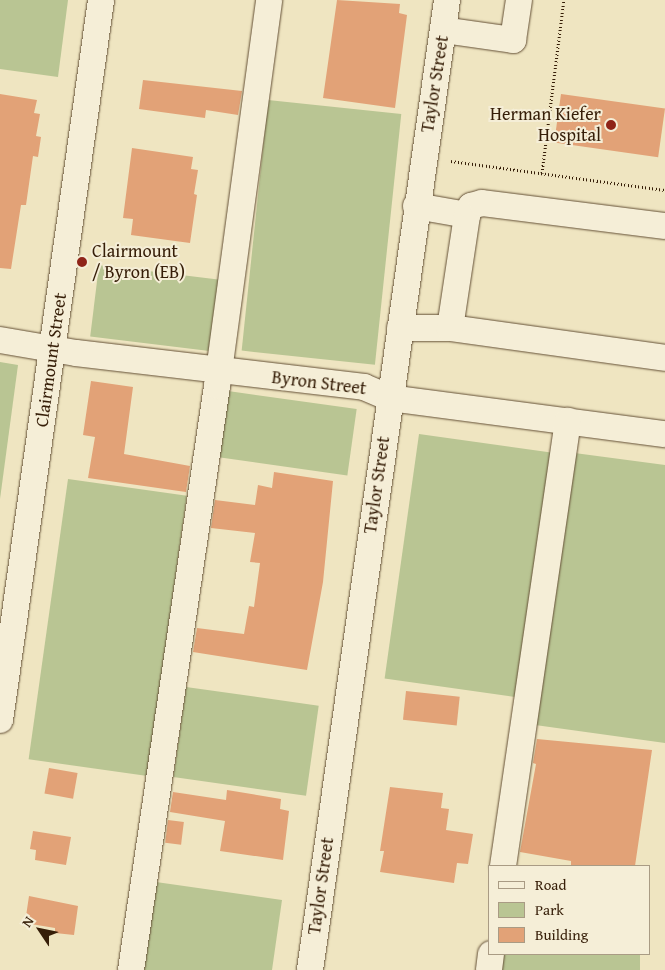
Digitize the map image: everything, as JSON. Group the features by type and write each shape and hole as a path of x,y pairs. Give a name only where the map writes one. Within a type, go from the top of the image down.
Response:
{"street":[{"name":"Clairmount Street","path":"0,720 101,0"},
{"path":"131,970 219,370 269,0"},
{"name":"Taylor Street","path":"310,970 416,206 447,0"},
{"path":"443,30 513,40 519,0"},
{"path":"450,328 467,214 471,206 482,203 665,226"},
{"path":"416,206 467,214"},
{"path":"400,328 450,328 665,358"},
{"name":"Byron Street","path":"0,340 53,347 76,353 364,387 390,398 665,434"},
{"path":"504,865 568,422"},
{"path":"489,970 491,955"}],"path":[{"path":"542,173 564,0"},
{"path":"451,161 665,190"}],"green space":[{"path":"0,0 68,0 58,77 0,69"},
{"path":"268,100 401,114 375,365 242,351"},
{"path":"99,265 220,280 211,351 90,336"},
{"path":"0,362 18,365 0,499"},
{"path":"221,390 357,409 347,475 212,456"},
{"path":"419,434 553,453 518,697 385,679"},
{"path":"567,452 665,465 665,743 528,724"},
{"path":"68,479 187,496 147,776 29,759"},
{"path":"186,687 319,706 306,796 173,777"},
{"path":"156,882 282,900 272,970 144,970"},
{"path":"502,955 640,955 640,970 502,970"}],"building":[{"path":"337,0 400,4 399,13 407,15 395,108 323,98"},
{"path":"143,80 242,91 238,115 206,110 205,118 139,109"},
{"path":"0,94 37,100 34,113 40,114 36,136 41,137 38,157 33,156 26,205 21,205 11,269 0,268"},
{"name":"Herman Kiefer Hospital","path":"561,94 665,109 658,157 554,143"},
{"path":"132,148 193,157 191,169 198,170 194,194 197,195 190,243 131,235 133,219 123,218"},
{"path":"91,381 133,387 124,454 190,466 186,492 88,478 95,437 83,435"},
{"path":"274,472 333,481 323,582 307,670 193,652 197,628 244,634 249,606 254,607 260,563 250,562 255,533 211,528 215,500 255,505 258,485 272,488"},
{"path":"406,691 460,697 457,725 403,720"},
{"path":"537,739 652,750 635,865 571,865 571,861 520,852 536,764 533,763"},
{"path":"49,768 78,773 73,799 44,794"},
{"path":"390,787 443,793 441,808 449,809 446,830 473,834 468,864 457,863 454,883 380,872 384,851 380,851"},
{"path":"227,790 281,799 280,809 289,811 283,860 220,851 225,821 170,812 173,792 226,800"},
{"path":"168,820 184,822 181,845 165,843"},
{"path":"33,831 71,837 66,865 35,860 36,850 30,849"},
{"path":"29,896 78,906 74,935 55,933 55,928 25,923"}],"place":[{"name":"Herman Kiefer Hospital","path":"611,125"},
{"name":"Clairmount / Byron (EB)","path":"82,262"}]}
